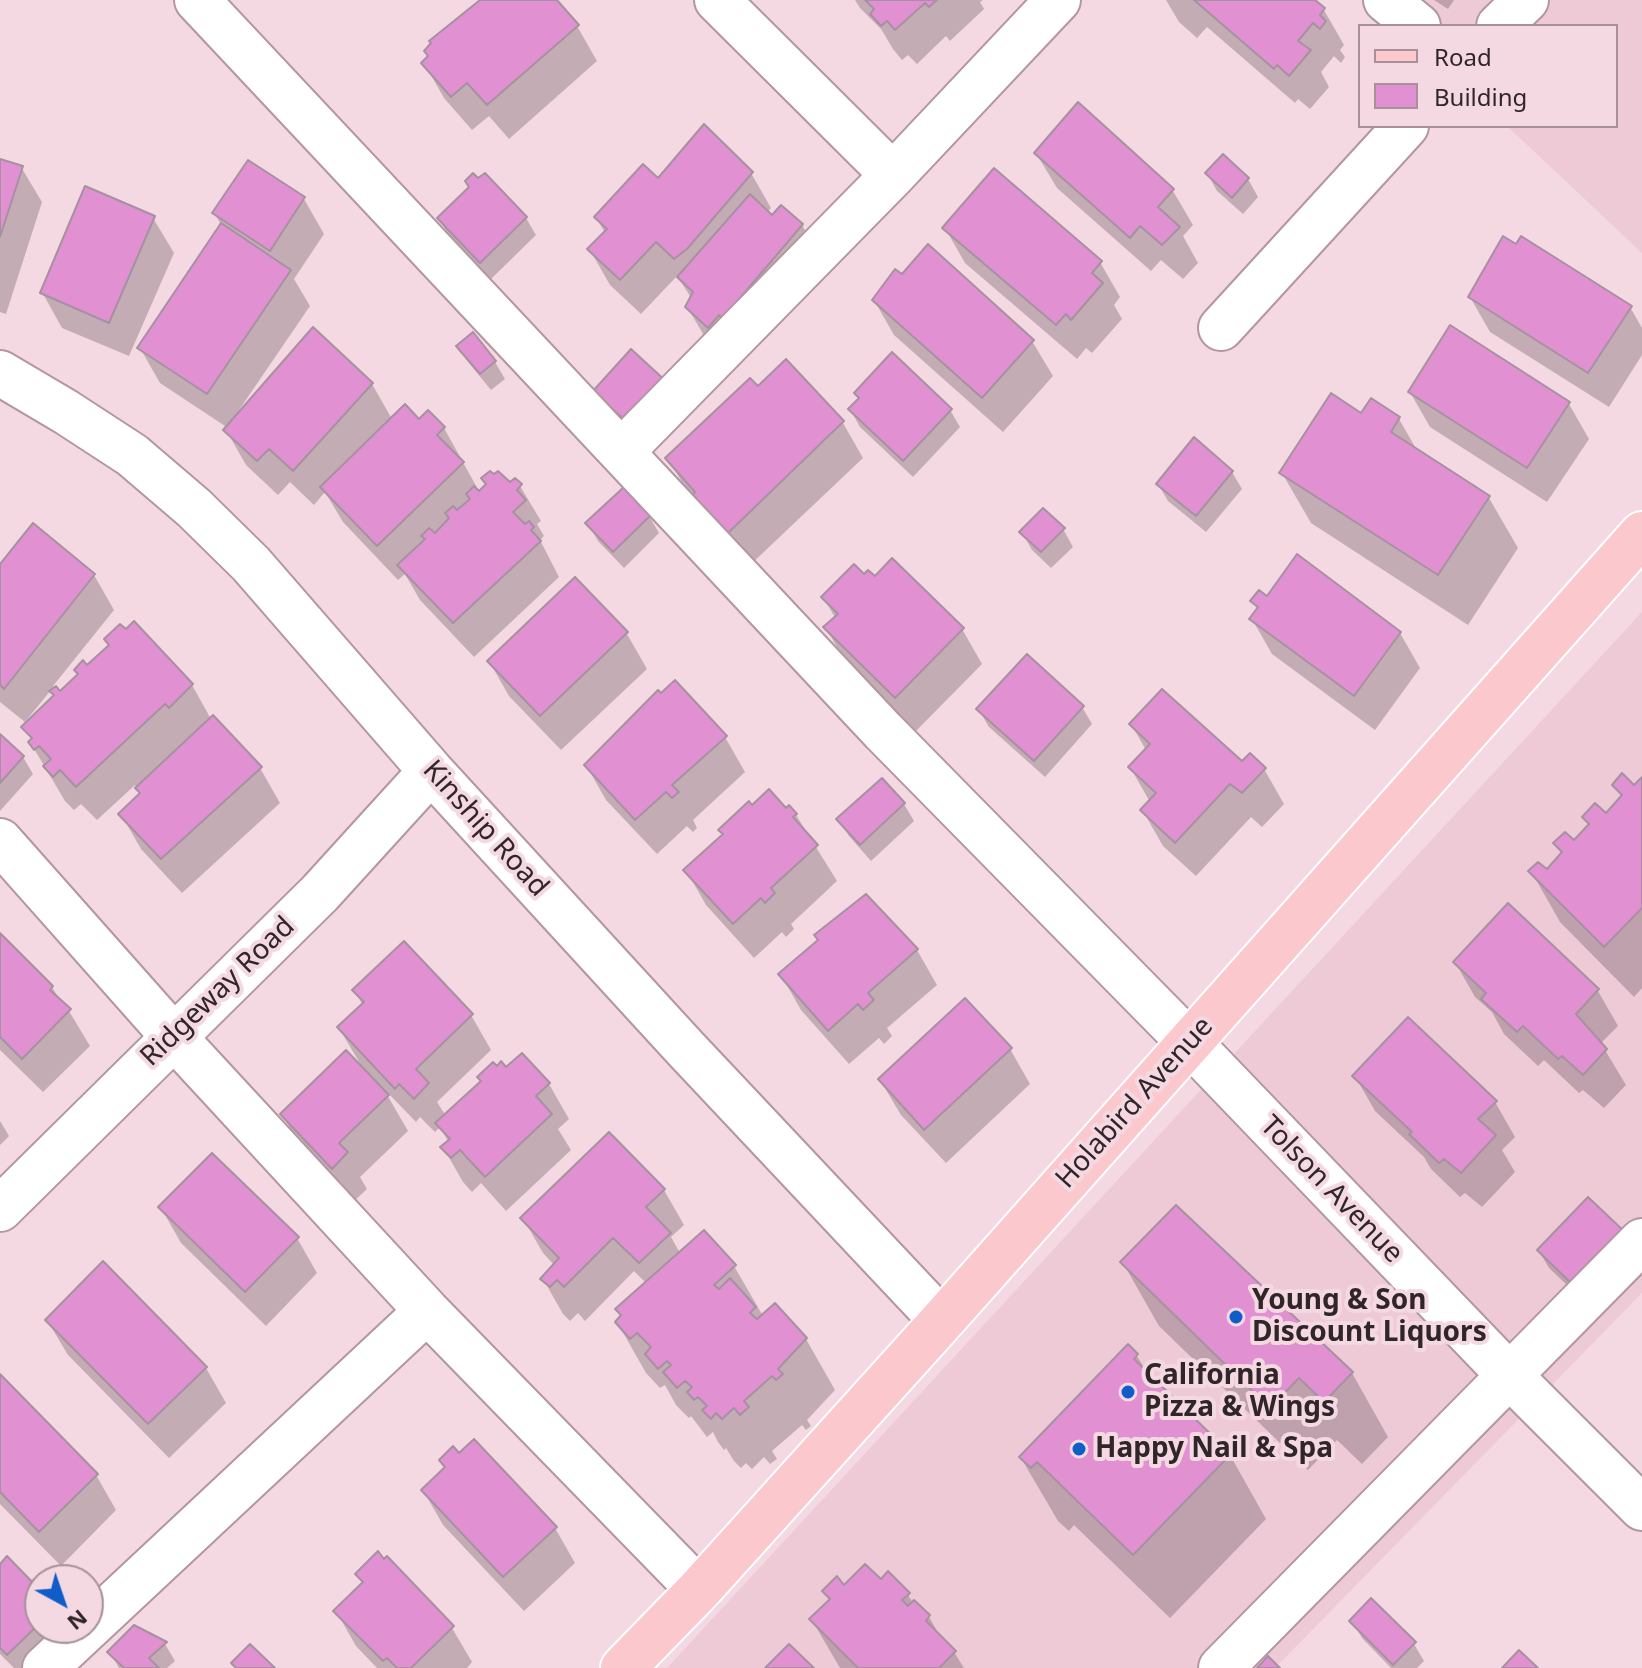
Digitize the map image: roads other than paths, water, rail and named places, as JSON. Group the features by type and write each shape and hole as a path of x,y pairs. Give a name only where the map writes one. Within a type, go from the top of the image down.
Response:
{"main road":[{"name":"Holabird Avenue","path":"623,1668 699,1590 942,1321 1642,534"}],"street":[{"name":"Tolson Avenue","path":"197,0 883,731 1642,1508"},
{"path":"717,0 893,175"},
{"path":"622,451 893,175 1058,0"},
{"path":"1386,0 1416,24"},
{"path":"1501,24 1526,0"},
{"path":"1221,328 1404,128"},
{"name":"Kinship Road","path":"0,373 132,455 194,508 251,564 431,771 685,1048 942,1321"},
{"name":"Ridgeway Road","path":"0,1209 320,893 431,771"},
{"path":"0,841 173,1036 427,1311 699,1590"},
{"path":"1221,1668 1642,1241"},
{"path":"104,1613 427,1311"},
{"path":"45,1668 71,1644"}],"place":[{"name":"Young & Son Discount Liquors","path":"1236,1317"},
{"name":"California Pizza & Wings","path":"1128,1392"},
{"name":"Happy Nail & Spa","path":"1079,1449"}]}
